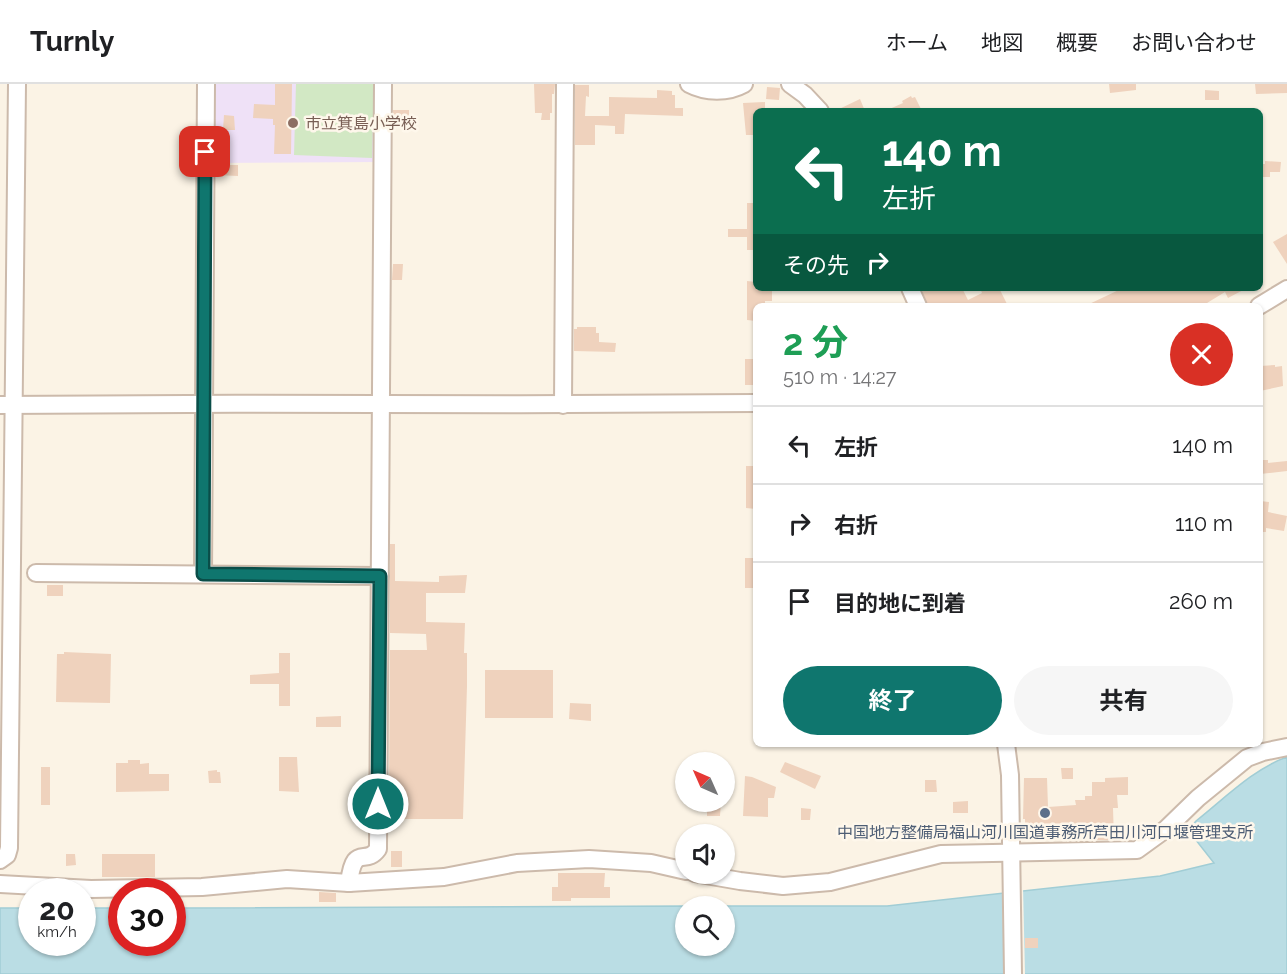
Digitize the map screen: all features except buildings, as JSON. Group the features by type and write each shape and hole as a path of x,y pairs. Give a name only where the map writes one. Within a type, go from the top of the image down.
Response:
{"street":[{"path":"0,860 7,855 9,848 7,404 17,84"},
{"path":"203,574 206,84"},
{"path":"349,883 351,865 356,859 375,853 378,849 383,84"},
{"path":"563,405 565,84"},
{"path":"689,84 713,91 734,90 744,84"},
{"path":"790,84 817,108"},
{"path":"1263,304 1287,290"},
{"path":"7,404 563,405 753,402"},
{"path":"36,573 380,576"},
{"path":"1006,747 1010,775 1013,974"},
{"path":"735,879 783,886 830,882 941,854 1137,850 1166,830 1198,798 1247,758 1287,747"},
{"path":"0,884 91,889 202,887 287,879 349,883 444,877 517,863 589,859 651,863 675,868"}],"shaded area":[{"name":"市立箕島小学校","path":"209,84 378,84 378,162 208,163"}],"green space":[{"path":"296,84 374,84 372,158 294,155"}],"water":[{"path":"1287,757 1287,974 0,974 0,908 18,908 18,956 96,956 96,908 108,908 108,956 186,956 186,908 675,906 675,956 735,956 735,906 887,906 1160,876 1214,863 1188,830 1228,794 1274,762"}],"pier":[{"path":"1023,887 1025,974 1004,974 1002,889"}],"place":[{"name":"市立箕島小学校","path":"293,123"},
{"name":"中国地方整備局福山河川国道事務所芦田川河口堰管理支所","path":"1045,813"}],"route":[{"path":"205,152 203,574 380,576 378,804"}]}
